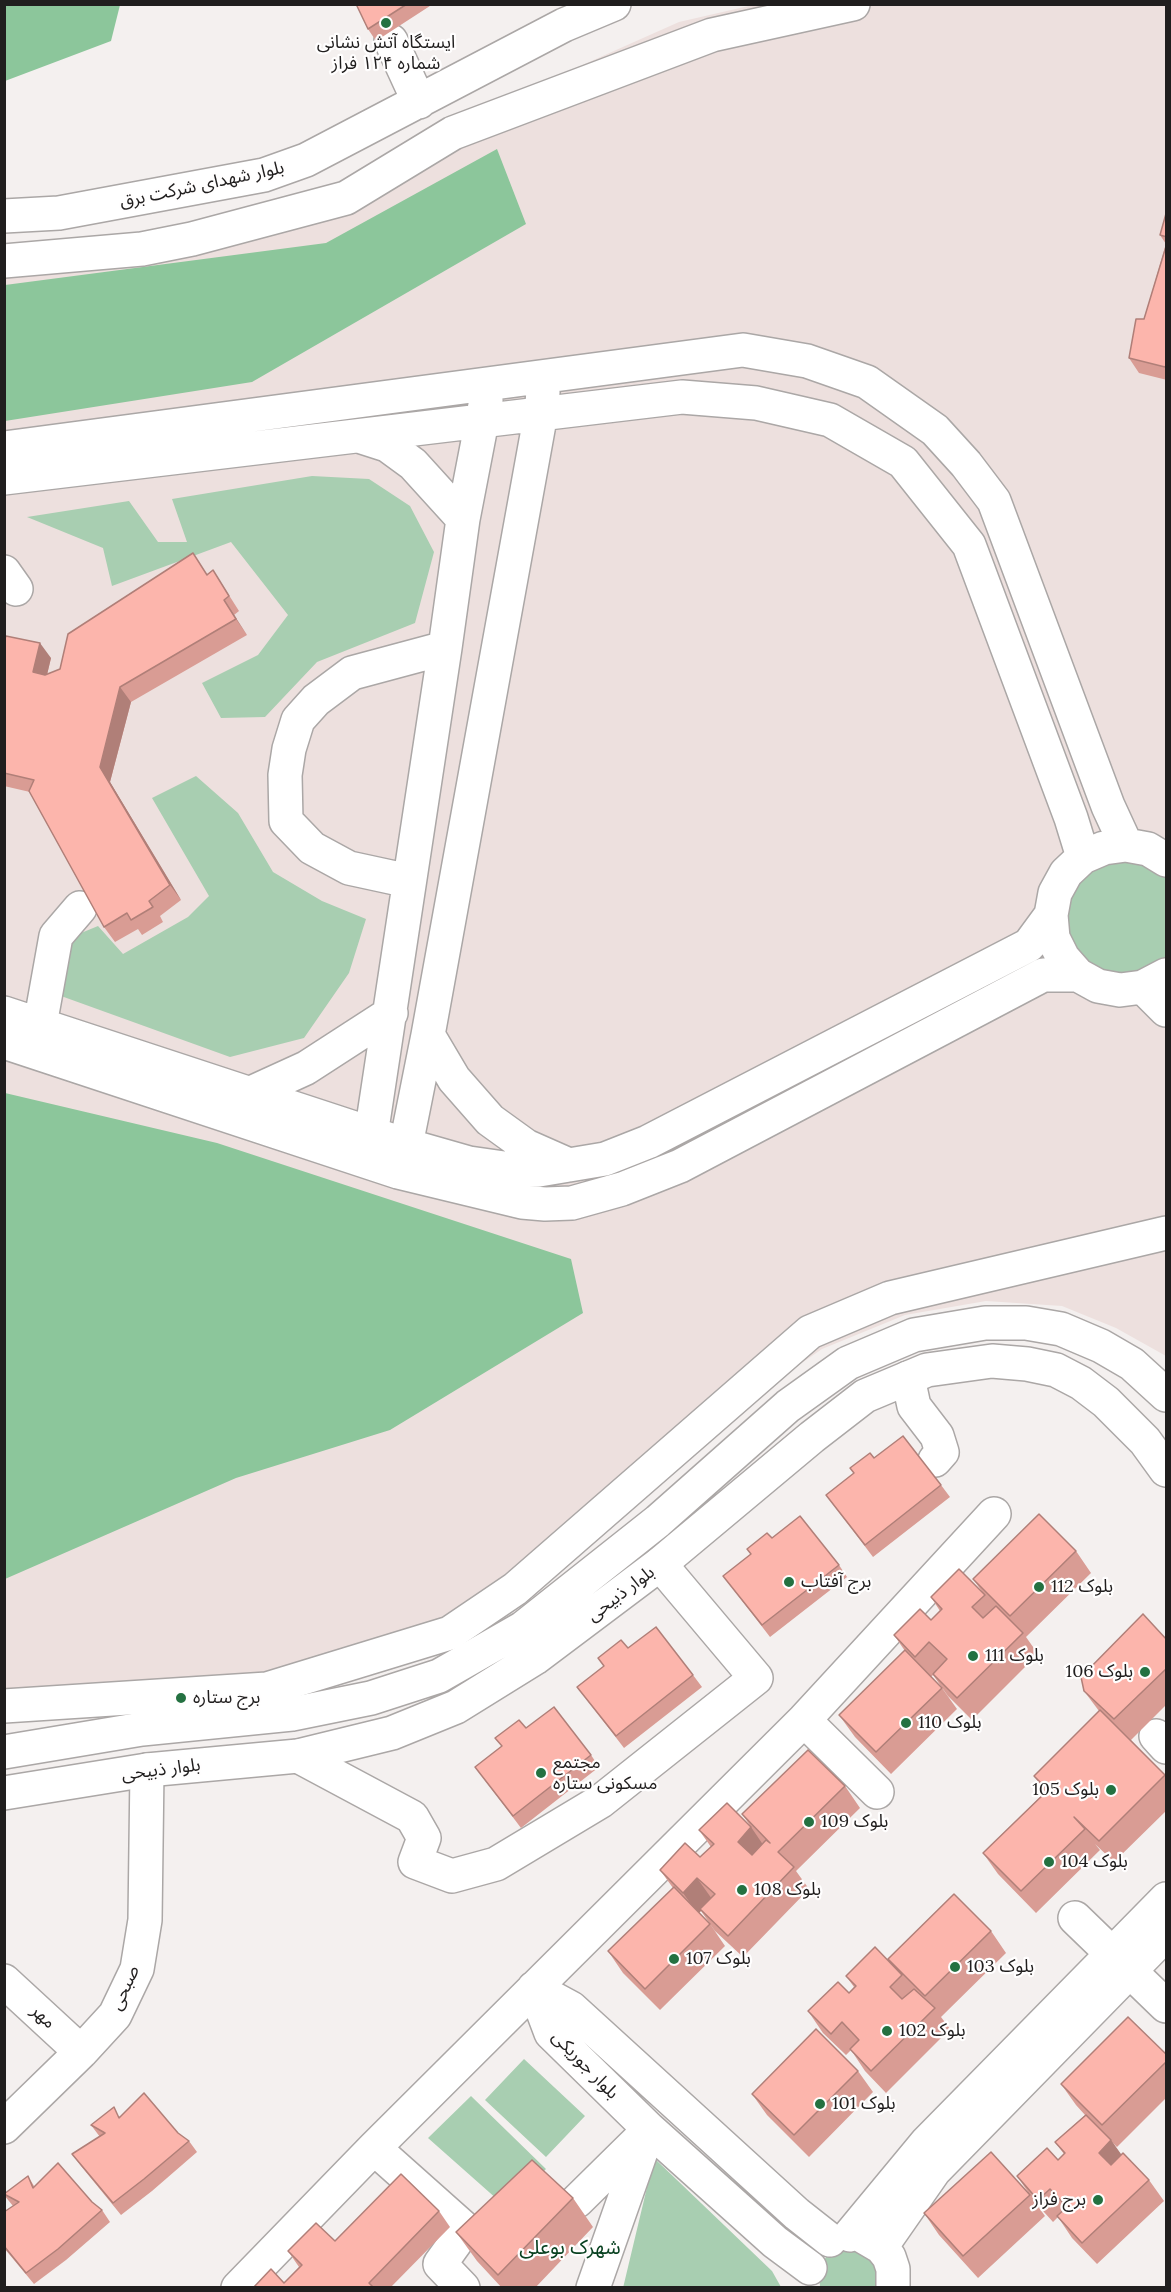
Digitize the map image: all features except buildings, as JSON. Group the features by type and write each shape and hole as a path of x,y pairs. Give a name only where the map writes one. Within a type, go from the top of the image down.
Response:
{"street":[{"name":"بلوار شهدای شرکت برق","path":"4,216 59,213 264,175 306,160 564,25 614,4"},
{"path":"4,261 152,247 192,239 346,198 453,133 712,35 853,4"},
{"path":"391,41 419,102"},
{"path":"4,448 743,350 807,361 867,382 935,430 966,464 994,501 1104,795 1126,845"},
{"path":"402,1158 428,1035 541,413 544,377"},
{"path":"369,1147 463,519 490,383"},
{"path":"4,478 682,397 756,403 830,420 903,462 969,545 1071,818 1083,857"},
{"path":"358,436 387,445 413,464 463,519"},
{"path":"409,881 349,868 312,848 286,821 285,775 289,749 298,720 316,700 352,673 445,648"},
{"path":"1167,860 1148,849 1126,845 1104,848 1083,857 1066,873 1055,893 1051,915 1053,938 1063,958 1078,975 1098,986 1120,990 1155,981 1167,1010"},
{"path":"40,1024 56,936 80,908"},
{"path":"402,1158 539,1170 605,1159 648,1142 1029,945 1051,915"},
{"path":"4,1042 369,1147 522,1202 572,1203 622,1189 680,1166 1043,975 1078,975"},
{"path":"4,1013 249,1094 369,1147"},
{"path":"249,1094 306,1068 390,1013"},
{"path":"428,1035 454,1079 490,1120 526,1146 570,1166"},
{"path":"4,1706 267,1689 450,1633 515,1589 810,1332 890,1298 1167,1233"},
{"name":"بلوار ذبیحی","path":"4,1752 142,1729 292,1714 370,1698 439,1676 523,1628 658,1521 788,1406 848,1364 914,1335 985,1323 1026,1323 1060,1329 1101,1346 1132,1364 1167,1395"},
{"name":"بلوار ذبیحی","path":"4,1793 147,1770 298,1756 392,1733 456,1707 535,1658 660,1564 864,1396 927,1370 992,1361 1027,1364 1056,1370 1081,1383 1106,1402 1145,1441 1167,1470"},
{"path":"908,1378 914,1406 937,1436 942,1452 935,1460"},
{"path":"238,2288 374,2148 804,1720 994,1514"},
{"path":"298,1756 412,1816 424,1838 415,1862 452,1876 496,1864 601,1801 756,1678 660,1564"},
{"path":"804,1720 877,1792"},
{"name":"صبحی","path":"4,2127 81,2052 115,2015 137,1969 145,1920 147,1770 142,1729"},
{"path":"899,2285 889,2257 881,2247 934,2171 1121,1962 1167,1899"},
{"path":"1075,1918 1167,2006"},
{"path":"810,2278 821,2248 840,2237 927,2142 1121,1962 1167,1934"},
{"name":"مهر","path":"4,1981 81,2052"},
{"name":"بلوار جوریکی","path":"534,1988 551,2033 649,2129 775,2242 810,2278"},
{"name":"بلوار جوریکی","path":"534,1988 571,2008 797,2214 840,2237 861,2236 881,2247"},
{"path":"577,2201 649,2129"},
{"path":"593,2288 649,2129"},
{"path":"374,2148 465,2229 440,2264 463,2288"}],"shaded area":[{"path":"753,5 1166,5 1166,1356 1116,1328 1062,1306 986,1301 905,1315 822,1349 777,1380 458,1638 393,1669 267,1700 5,1719 5,249 86,243 101,236 122,243 352,185 356,171 396,148 679,22"}],"green space":[{"path":"5,4 120,5 111,41 5,81"},
{"path":"497,149 526,224 252,382 5,421 5,285 326,243"},
{"path":"312,476 369,479 410,506 434,552 415,623 317,662 265,717 221,718 202,683 258,655 288,615 231,542 112,586 103,548 27,517 129,501 158,542 187,542 172,499"},
{"path":"196,776 238,813 273,872 322,901 366,919 349,973 304,1038 230,1057 50,992 69,938 98,926 123,954 188,917 209,896 152,798"},
{"path":"1127,856 1166,875 1166,956 1153,967 1133,974 1113,974 1094,966 1078,953 1068,935 1065,915 1069,895 1091,866"},
{"path":"5,1093 217,1143 571,1259 583,1313 390,1430 236,1478 5,1579"},
{"path":"524,2059 585,2116 546,2157 485,2100"},
{"path":"471,2096 546,2169 507,2208 428,2138"},
{"path":"654,2158 772,2271 781,2287 623,2288"},
{"path":"840,2245 870,2249 883,2287 820,2287 819,2268 830,2251"}],"place":[{"name":"ایستگاه آتش نشانی شماره ۱۲۴ فراز","path":"386,23"},
{"name":"برج آفتاب","path":"789,1582"},
{"name":"بلوک 112","path":"1039,1587"},
{"name":"بلوک 111","path":"973,1656"},
{"name":"بلوک 106","path":"1145,1672"},
{"name":"برج ستاره","path":"181,1698"},
{"name":"بلوک 110","path":"906,1723"},
{"name":"مجتمع مسکونی ستاره","path":"541,1773"},
{"name":"بلوک 105","path":"1111,1790"},
{"name":"بلوک 109","path":"809,1822"},
{"name":"بلوک 104","path":"1049,1862"},
{"name":"بلوک 108","path":"742,1890"},
{"name":"بلوک 107","path":"674,1959"},
{"name":"بلوک 103","path":"955,1967"},
{"name":"بلوک 102","path":"887,2031"},
{"name":"بلوک 101","path":"820,2104"},
{"name":"برج فراز","path":"1098,2200"}],"district":[{"name":"شهرک بوعلی","path":"570,2248"}]}
